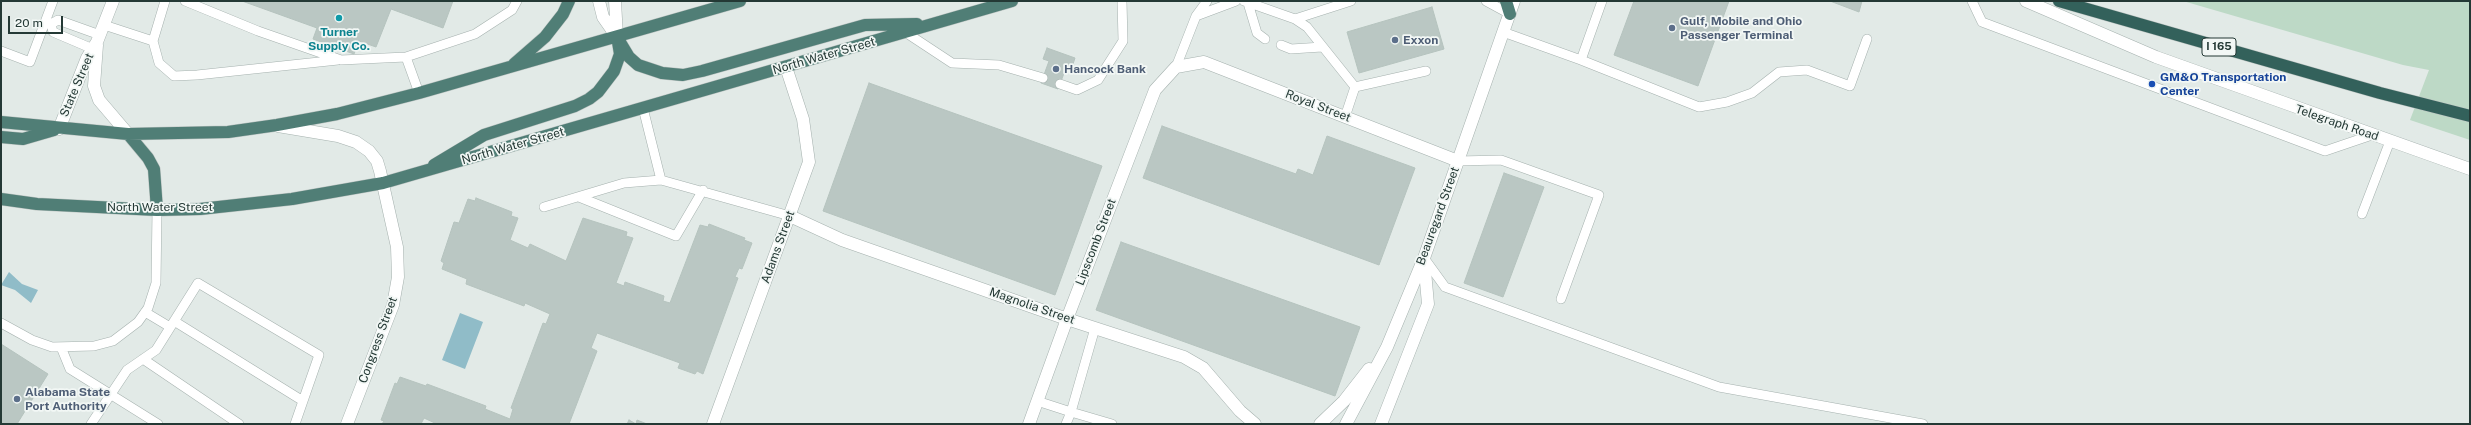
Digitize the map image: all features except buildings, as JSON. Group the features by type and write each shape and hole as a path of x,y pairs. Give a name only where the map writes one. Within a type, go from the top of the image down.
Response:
{"highway":[{"path":"511,66 545,37 563,14 569,1"},
{"path":"1,122 59,129 128,134 228,132 277,125 337,114 617,37 740,1"},
{"name":"North Water Street","path":"1,199 37,204 157,210 200,209 292,200 383,183 420,174 1012,1"},
{"path":"1506,1 1510,14"},
{"name":"I 165","path":"2059,1 2380,93 2470,116"},
{"path":"617,37 629,57 638,64 658,72 683,75 865,25 940,23"},
{"path":"420,174 484,135 575,106 589,99 608,81 616,66 620,54 617,37"},
{"path":"1,137 23,139 59,129"},
{"path":"128,134 148,158 154,169 157,210"}],"street":[{"name":"State Street","path":"59,129 86,58 99,38 113,1"},
{"path":"599,1 603,17 617,37"},
{"path":"615,1 617,37"},
{"name":"Beauregard Street","path":"1346,424 1388,347 1424,258 1514,1"},
{"name":"Telegraph Road","path":"2026,1 2156,57 2470,169"},
{"name":"State Street","path":"99,38 94,86 99,100 128,134"},
{"name":"Royal Street","path":"1176,67 1204,62 1458,161"},
{"name":"Adams Street","path":"713,424 809,162 803,119 786,67"},
{"name":"Lipscomb Street","path":"1029,424 1067,319 1155,90 1176,67"},
{"name":"Congress Street","path":"277,125 338,136 356,142 369,151 377,161 383,183 397,247 398,277 393,305 347,424"},
{"name":"Magnolia Street","path":"790,216 842,240 1192,361 1212,377 1252,424"},
{"path":"1381,424 1428,304 1424,258"},
{"path":"1320,424 1344,401 1388,347"}],"lane":[{"path":"1,51 30,62 48,23 53,1"},
{"path":"165,1 153,41 158,63 174,76 197,76 342,60 406,57 475,34 512,10 517,1"},
{"path":"185,1 258,31 342,60"},
{"path":"1060,84 1077,90 1098,80 1123,41 1122,1"},
{"path":"1176,67 1196,16 1207,1"},
{"path":"1196,16 1236,1"},
{"path":"1295,20 1326,5 1351,1"},
{"path":"1486,1 1510,14"},
{"path":"1581,60 1602,1"},
{"path":"1972,1 1982,22 2324,151 2372,135"},
{"path":"1246,2 1295,20 1307,27 1355,87"},
{"path":"1246,2 1257,33 1265,39"},
{"path":"48,23 58,20 99,38"},
{"path":"48,23 53,32 99,38 153,41"},
{"path":"905,32 952,63 999,65 1043,78"},
{"path":"1503,32 1581,60 1699,107 1727,102 1752,93 1779,72 1807,70 1850,86 1867,39"},
{"path":"1281,45 1291,49 1322,47"},
{"path":"406,57 419,92"},
{"path":"1355,87 1426,71"},
{"path":"1345,117 1355,87"},
{"path":"643,108 661,180"},
{"path":"2362,214 2390,141"},
{"path":"1458,161 1501,160 1599,194 1561,299"},
{"path":"544,207 624,183 661,180 703,190 790,216"},
{"path":"579,197 676,236 703,190"},
{"path":"1,323 32,340 61,347 94,346 113,341 138,322 145,312 156,283 157,210"},
{"path":"1424,258 1445,287 1719,387 1923,424"},
{"path":"91,424 127,370 156,350 198,284 319,355 295,424"},
{"path":"145,312 172,324 303,401"},
{"path":"1066,424 1071,412 1095,328"},
{"path":"61,347 70,369 158,424"},
{"path":"143,359 239,424"},
{"path":"1037,401 1112,424"}],"green space":[{"path":"2183,1 2470,1 2470,140 2410,120 2429,70 2403,65"}],"water":[{"path":"9,272 22,284 38,290 31,303 15,290 1,285"},
{"path":"460,313 483,322 465,369 442,360"}],"place":[{"name":"Turner Supply Co.","path":"339,18"},
{"name":"Gulf, Mobile and Ohio Passenger Terminal","path":"1672,28"},
{"name":"Exxon","path":"1395,40"},
{"name":"Hancock Bank","path":"1056,69"},
{"name":"GM&O Transportation Center","path":"2152,84"},
{"name":"Alabama State Port Authority","path":"17,399"}]}
